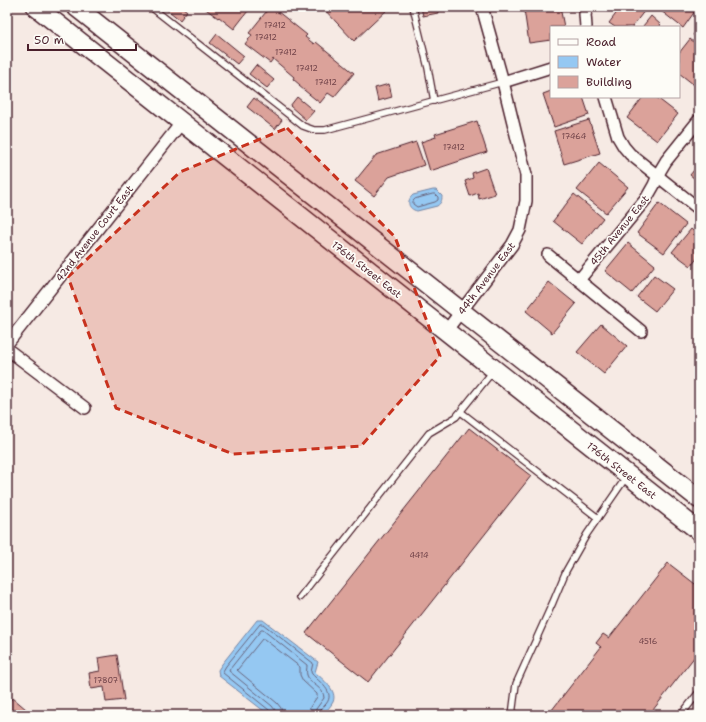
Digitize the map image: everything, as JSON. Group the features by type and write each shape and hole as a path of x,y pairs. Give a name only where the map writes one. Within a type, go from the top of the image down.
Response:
{"main road":[{"name":"176th Street East","path":"36,7 699,531"},
{"path":"76,7 699,499"}],"street":[{"name":"44th Avenue East","path":"446,331 512,244 520,230 526,202 526,174 482,7"},
{"path":"586,26 585,14 588,7"},
{"path":"503,82 550,67"},
{"path":"606,98 618,137 624,147 630,154 699,209"},
{"name":"45th Avenue East","path":"579,280 646,199 666,161 699,120"},
{"name":"42nd Avenue Court East","path":"7,344 182,122"},
{"path":"548,255 641,331"},
{"path":"7,349 85,408"}],"lane":[{"path":"151,7 303,126 314,130 325,130 503,82"},
{"path":"413,7 428,68 434,101"},
{"path":"300,597 429,433 456,417 494,369"},
{"path":"461,412 598,518"},
{"path":"512,715 516,684 566,572 587,534 628,475"},
{"path":"681,715 699,692"}],"highlighted area":[{"path":"287,128 395,237 440,356 361,446 233,454 116,408 68,277 180,172"}],"water":[{"path":"436,190 442,196 441,202 437,206 417,211 410,207 409,200 413,195"},
{"path":"257,620 263,620 318,662 315,672 331,689 334,698 332,704 323,715 269,715 219,676 218,670 222,664"}],"building":[{"path":"164,7 182,7 187,11 180,20"},
{"path":"203,7 251,7 234,29"},
{"path":"270,7 272,7 307,35 305,37 314,44 316,42 354,73 334,97 328,93 320,103 299,86 300,85 293,79 294,77 273,59 270,63 245,44 252,35 249,33"},
{"path":"322,7 386,7 388,9 354,41"},
{"path":"421,7 437,7 438,13 423,16"},
{"path":"534,7 560,7 564,26 550,26 550,40 529,43 524,9"},
{"path":"621,7 640,7 645,10 633,26 614,26 609,23"},
{"path":"656,7 698,7 683,28"},
{"path":"651,16 661,25 660,26 643,26"},
{"path":"699,27 699,39 693,35"},
{"path":"217,34 244,56 237,64 210,43"},
{"path":"690,39 699,46 698,88 680,74 680,52"},
{"path":"256,65 274,80 267,88 249,74"},
{"path":"389,84 392,97 378,101 375,88"},
{"path":"550,91 550,98 583,98 589,115 554,127 543,94"},
{"path":"297,97 314,111 306,120 290,106"},
{"path":"254,98 282,120 275,129 247,107"},
{"path":"642,98 657,98 678,114 657,141 627,118"},
{"path":"589,120 600,153 564,164 554,131"},
{"path":"477,121 487,152 430,171 421,142 436,137 435,134"},
{"path":"416,142 424,165 389,177 374,196 355,181 376,155"},
{"path":"599,163 628,187 606,213 577,190"},
{"path":"699,164 699,182 690,175"},
{"path":"486,168 495,194 479,199 478,193 470,196 465,181 473,178 472,173"},
{"path":"574,194 603,218 582,244 553,221"},
{"path":"659,203 686,224 664,253 637,233"},
{"path":"691,229 699,236 699,256 691,266 672,252"},
{"path":"628,243 655,265 632,293 605,271"},
{"path":"654,275 673,289 655,311 637,297"},
{"path":"549,282 576,304 552,333 526,311"},
{"path":"601,324 627,346 604,374 577,352"},
{"path":"469,428 531,476 368,682 306,633"},
{"path":"668,563 699,587 699,651 649,715 548,715 601,647 596,643 603,634 609,638"},
{"path":"117,655 124,700 106,702 104,687 91,689 89,673 100,671 98,658"},
{"path":"13,698 33,715 7,715 7,704"}]}
